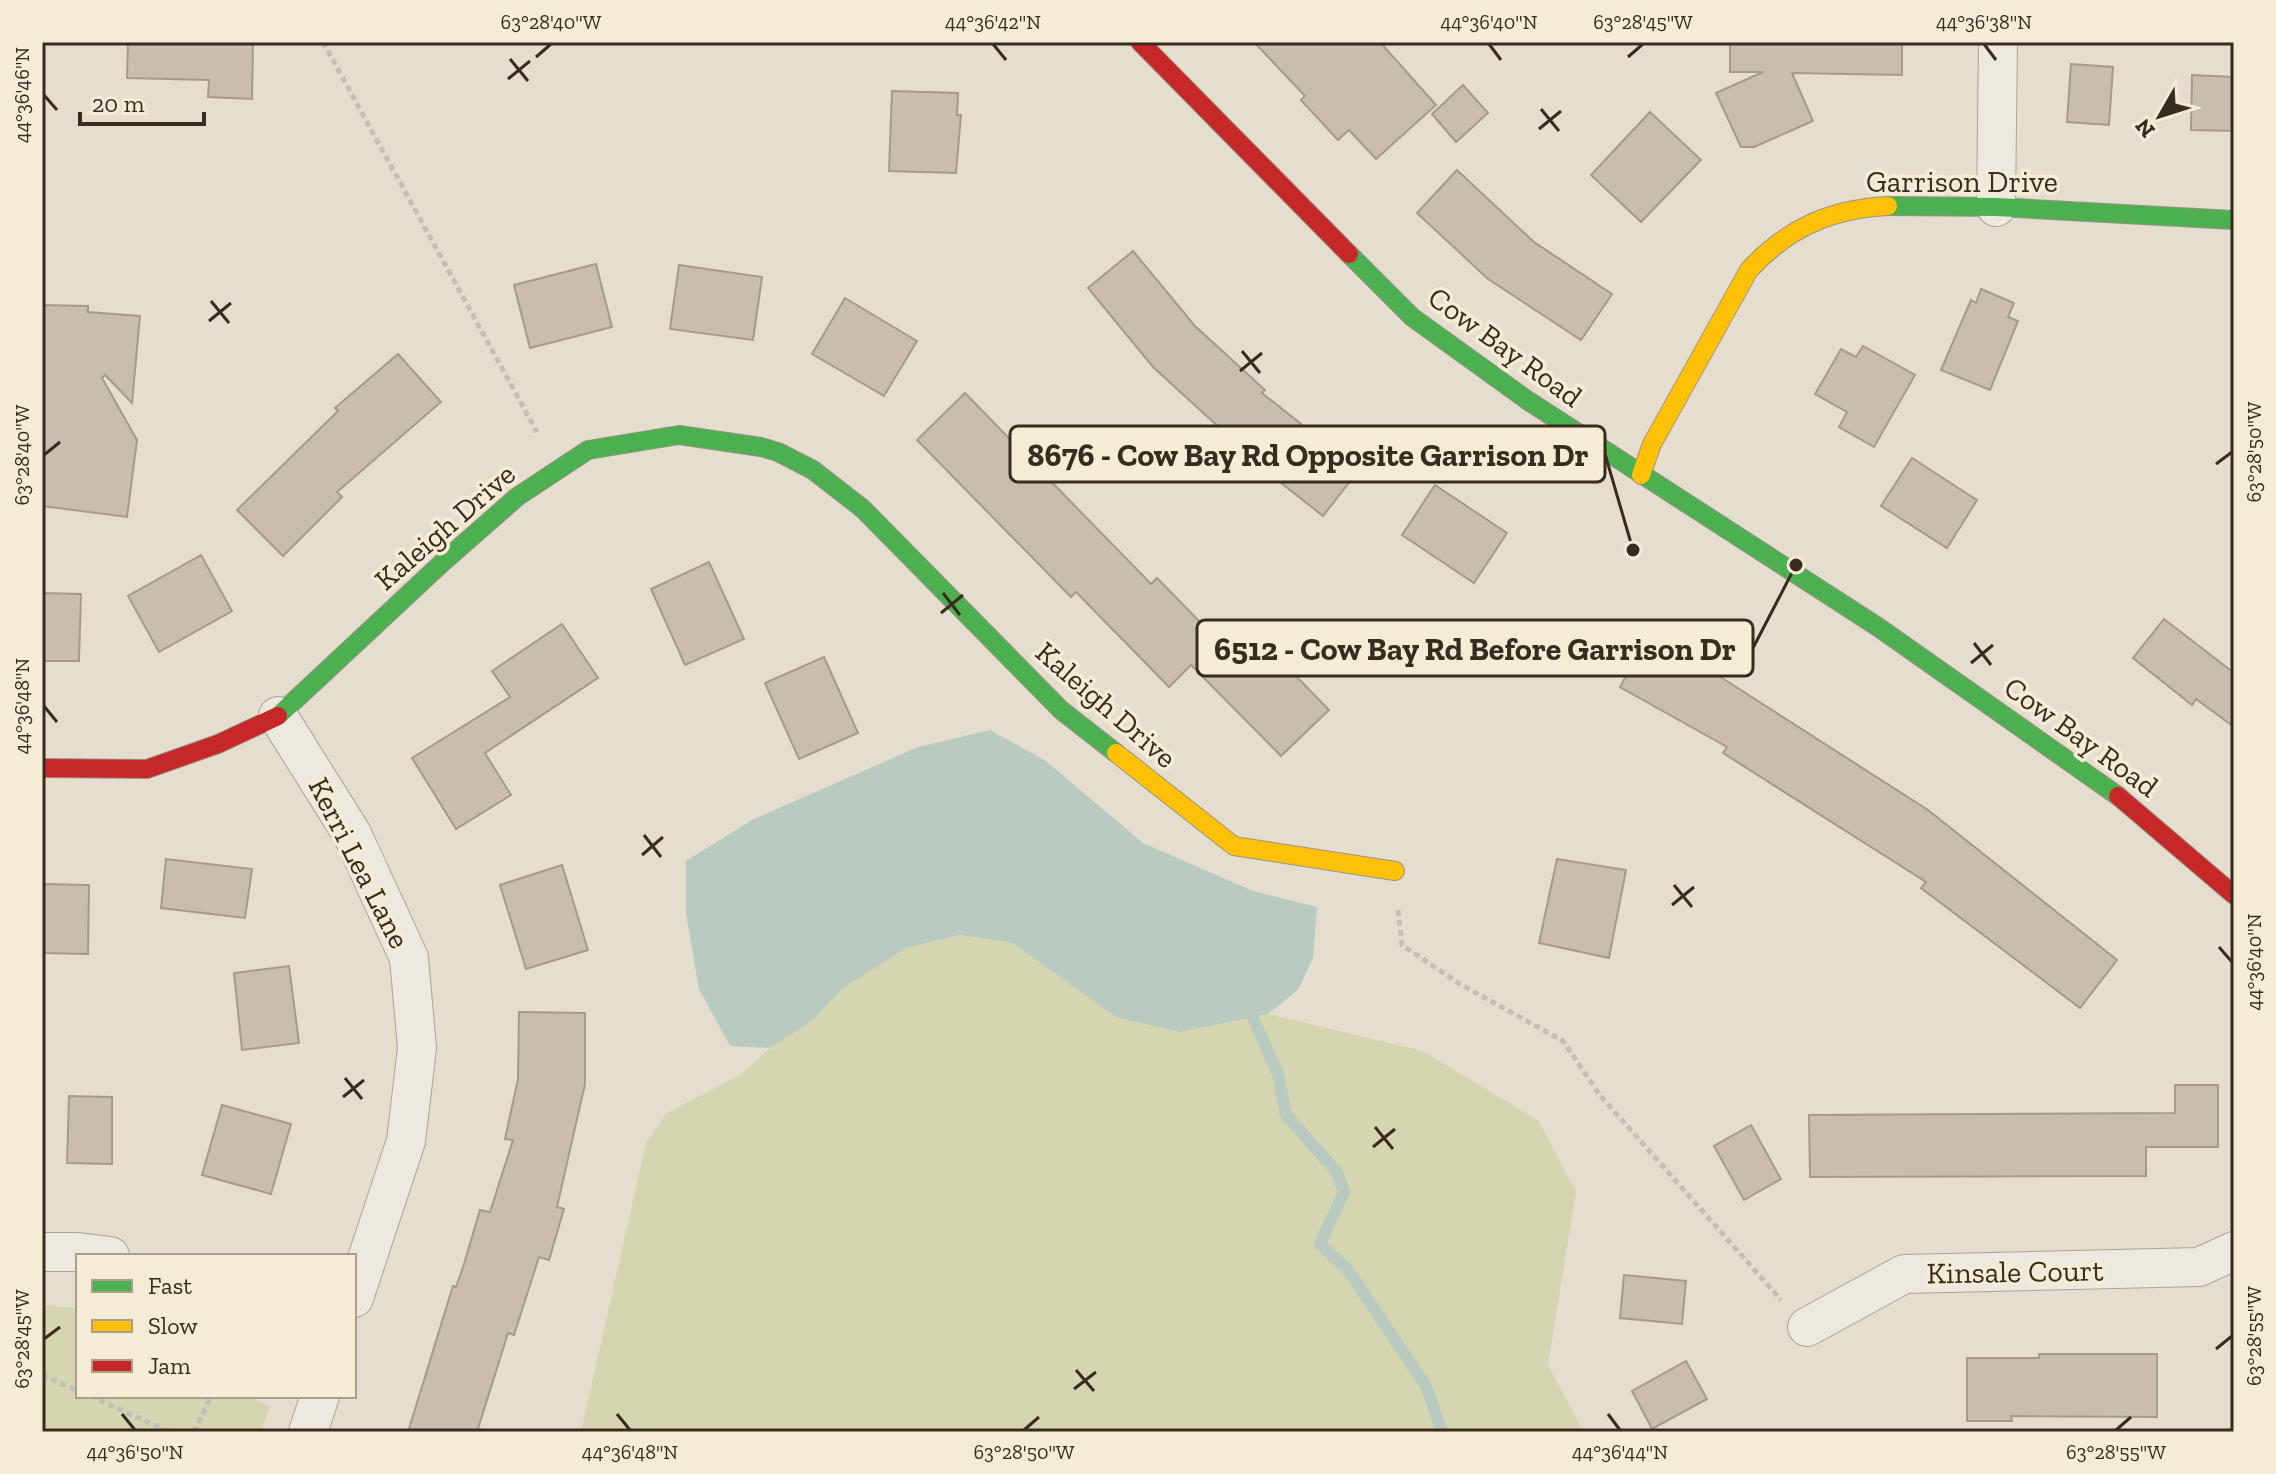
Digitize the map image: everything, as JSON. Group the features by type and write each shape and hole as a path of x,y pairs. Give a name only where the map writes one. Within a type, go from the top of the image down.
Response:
{"street":[{"name":"Cow Bay Road","path":"1140,42 1412,317 1527,400 1878,627 2055,751 2137,810 2234,895"},
{"path":"1996,207 1998,42"},
{"name":"Garrison Drive","path":"1641,475 1652,444 1749,270 1767,251 1812,221 1844,211 1916,204 2234,220"},
{"name":"Kaleigh Drive","path":"42,768 147,769 218,744 278,716 506,506 588,450 679,435 778,452 813,470 863,509 1061,710 1234,846 1395,871"},
{"name":"Kerri Lea Lane","path":"278,716 352,834 409,958 417,1048 406,1141 356,1292"},
{"name":"Kinsale Court","path":"1807,1327 1904,1274 2199,1267 2234,1251"},
{"path":"42,1252 94,1254"},
{"path":"308,1432 319,1398"}],"path":[{"path":"323,42 558,471"},
{"path":"1395,871 1402,945 1460,984 1563,1041 1599,1094 1743,1259 1807,1327"},
{"path":"42,1375 76,1390"},
{"path":"94,1398 170,1432"},
{"path":"194,1432 210,1398"}],"green space":[{"path":"960,935 1013,943 1116,1016 1180,1032 1268,1014 1423,1051 1539,1121 1576,1192 1548,1365 1584,1432 581,1432 646,1143 666,1114 741,1074 770,1048 813,1020 842,989 906,948"},
{"path":"42,1305 76,1308 76,1398 253,1398 270,1407 261,1432 42,1432"}],"shaded area":[{"path":"990,730 1046,761 1143,843 1253,891 1317,907 1313,958 1298,990 1268,1014 1180,1032 1116,1017 1013,943 960,935 906,948 842,989 813,1020 770,1048 730,1046 699,989 686,914 686,861 752,820 918,747"}],"building":[{"path":"128,42 253,42 252,99 208,97 209,80 127,78"},
{"path":"1254,42 1380,42 1436,105 1376,159 1349,130 1338,140 1301,100 1305,96"},
{"path":"1730,42 1902,42 1902,75 1792,73 1813,121 1754,147 1741,147 1716,93 1763,72 1730,72"},
{"path":"2071,64 2113,67 2109,125 2067,122"},
{"path":"2192,75 2234,77 2234,131 2191,130"},
{"path":"1463,85 1488,113 1456,142 1432,114"},
{"path":"892,91 958,93 957,115 961,115 956,173 889,171"},
{"path":"1650,112 1701,160 1641,222 1591,175"},
{"path":"1457,170 1534,242 1612,294 1581,340 1488,279 1417,213"},
{"path":"1133,251 1195,326 1265,390 1262,393 1359,470 1323,516 1271,475 1153,367 1088,288"},
{"path":"596,264 612,327 530,348 514,285"},
{"path":"679,265 762,277 753,340 670,329"},
{"path":"1981,289 2014,303 2008,317 2018,321 1990,390 1941,370 1971,300 1976,303"},
{"path":"845,298 917,341 884,396 812,354"},
{"path":"42,305 88,306 88,312 140,316 132,403 105,375 102,378 137,440 127,517 42,506"},
{"path":"1863,346 1915,375 1874,447 1839,427 1847,412 1815,394 1841,349 1856,357"},
{"path":"398,354 441,402 337,492 342,497 283,556 237,510 338,411 335,408"},
{"path":"965,393 1151,584 1157,578 1246,669 1268,647 1329,710 1281,756 1191,665 1169,687 1076,592 1071,597 917,440"},
{"path":"1912,458 1977,500 1947,548 1881,506"},
{"path":"1435,485 1507,533 1474,583 1402,535"},
{"path":"201,555 232,611 159,652 128,596"},
{"path":"709,562 744,639 685,665 651,589"},
{"path":"42,593 81,594 79,661 42,661"},
{"path":"2164,619 2234,673 2234,727 2196,699 2192,705 2133,658"},
{"path":"562,624 598,678 485,753 511,795 456,829 412,758 510,697 492,671"},
{"path":"1648,636 1719,676 1928,810 2117,960 2080,1008 1921,888 1926,882 1723,753 1727,747 1620,687"},
{"path":"824,657 858,733 799,759 765,683"},
{"path":"166,859 252,869 245,918 161,908"},
{"path":"1557,859 1626,870 1609,958 1539,943"},
{"path":"562,865 588,950 526,969 500,885"},
{"path":"42,884 89,885 88,954 42,953"},
{"path":"289,966 299,1043 242,1050 234,973"},
{"path":"519,1012 585,1013 585,1084 557,1207 564,1209 549,1260 539,1257 514,1335 508,1333 477,1432 408,1432 480,1210 490,1212 513,1140 505,1139 518,1079"},
{"path":"2175,1085 2218,1085 2218,1147 2146,1147 2146,1176 1810,1177 1809,1115 2175,1113"},
{"path":"69,1096 112,1097 112,1164 67,1163"},
{"path":"222,1105 291,1124 271,1194 202,1175"},
{"path":"1751,1125 1781,1179 1744,1200 1714,1146"},
{"path":"1624,1275 1686,1281 1682,1324 1620,1318"},
{"path":"2039,1354 2157,1354 2157,1417 2011,1416 2012,1421 1967,1421 1967,1358 2039,1358"},
{"path":"1686,1361 1707,1399 1652,1429 1632,1391"}],"waterway":[{"path":"1246,1002 1278,1074 1286,1115 1336,1171 1344,1192 1320,1244 1348,1270 1426,1386 1442,1432"}],"traffic: fast":[{"path":"1888,206 1996,207 2234,220"},
{"path":"1349,254 1412,317 1527,400 1878,627 2118,796"},
{"path":"278,716 517,497 588,450 679,435 761,447 813,470 863,509 1061,710 1116,753"}],"traffic: slow":[{"path":"1641,475 1652,444 1749,270 1779,243 1811,223 1847,211 1888,206"},
{"path":"1116,753 1234,846 1395,871"}],"traffic: jam":[{"path":"1140,42 1349,254"},
{"path":"42,768 147,769 218,744 278,716"},
{"path":"2118,796 2234,895"}],"place":[{"name":"8676 - Cow Bay Rd Opposite Garrison Dr","path":"1633,550"},
{"name":"6512 - Cow Bay Rd Before Garrison Dr","path":"1796,565"}]}
